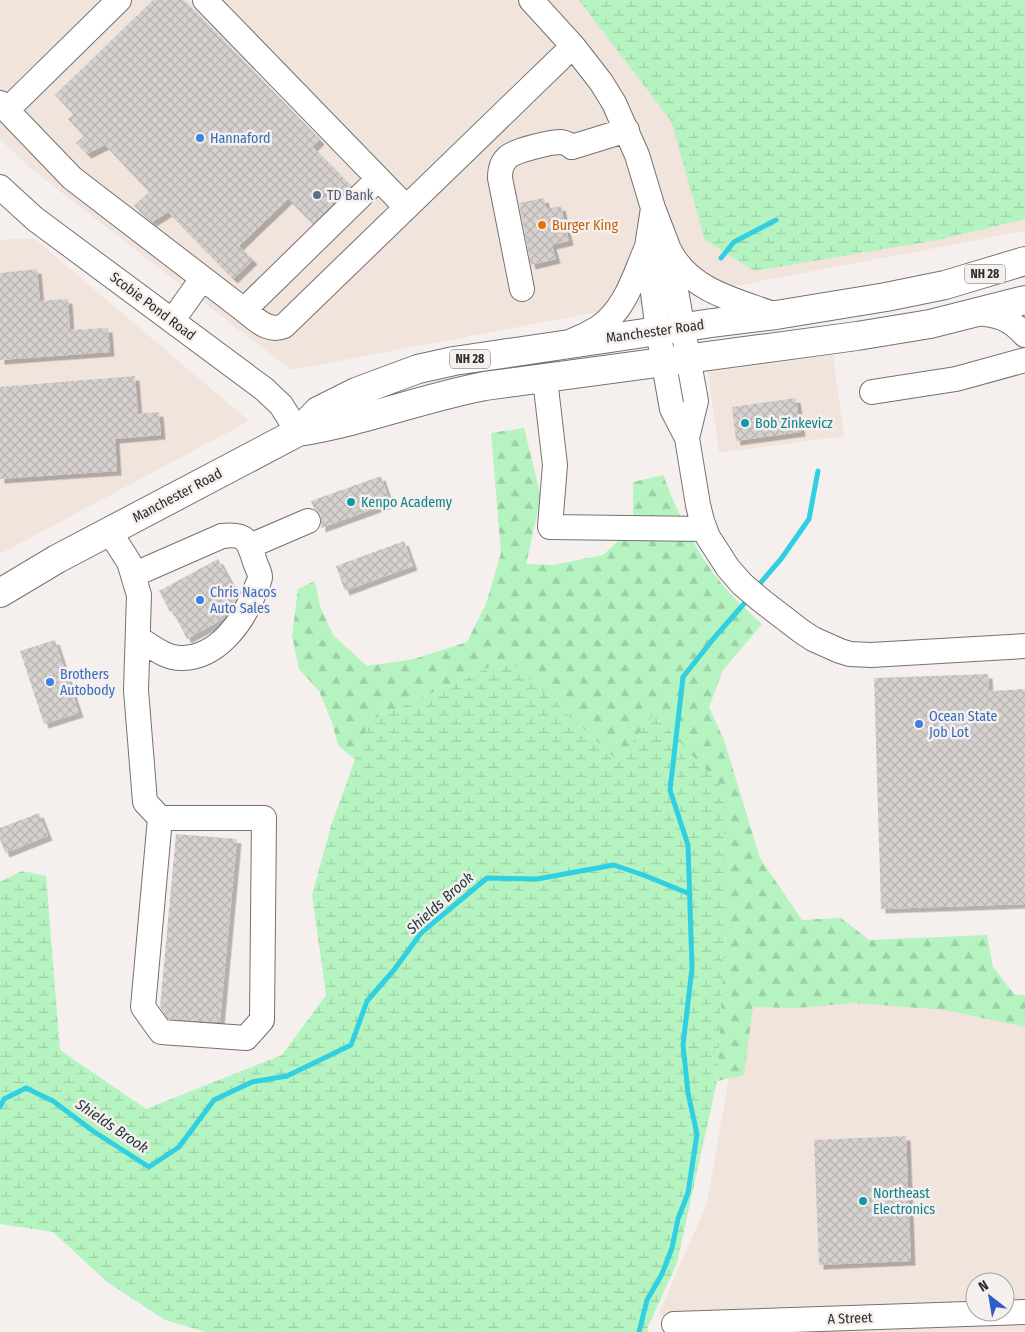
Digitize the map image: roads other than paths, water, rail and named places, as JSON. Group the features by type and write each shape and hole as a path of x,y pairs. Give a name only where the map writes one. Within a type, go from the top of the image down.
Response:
{"main road":[{"name":"Manchester Road","path":"0,593 57,559 298,432 318,412 333,403 385,380 418,369 454,361 776,315 886,297 945,285 1025,261"},
{"name":"Manchester Road","path":"298,432 332,427 360,420 456,392 857,336 930,324 1025,300"}],"street":[{"path":"119,0 3,106 72,178 244,310 271,328 277,329 284,326 573,46"},
{"path":"205,0 406,208"},
{"path":"530,0 573,46 601,82 614,103 637,156 653,208 676,360 696,401 687,438 696,497 705,529 716,552 742,584 762,601 814,639 850,654 1025,646"},
{"path":"522,289 500,178 502,165 509,156 518,152 558,142 567,143 572,147 627,130"},
{"path":"244,310 378,179"},
{"name":"Scobie Pond Road","path":"0,187 35,219 264,389 281,405 298,432"},
{"path":"658,247 702,286 776,315"},
{"path":"565,345 599,327 612,316 658,247"},
{"path":"172,321 202,279"},
{"path":"974,313 1000,316 1009,320 1025,335"},
{"path":"872,392 956,379 1025,360"},
{"path":"545,379 556,465 550,527 705,529"},
{"path":"250,546 308,521"},
{"path":"109,531 129,562 139,595 136,690 145,802 160,818 264,818 262,1020 246,1038 161,1032 143,1007 160,818"},
{"path":"133,575 222,536 236,534 244,538 250,546 260,577 252,598 232,632 216,646 199,655 182,658 168,656 138,638"},
{"name":"A Street","path":"690,1327 1025,1312"}],"waterway":[{"path":"721,258 734,242 776,220"},
{"path":"757,587 781,559 809,519 818,471"},
{"name":"Shields Brook","path":"639,1332 647,1300 662,1274 672,1248 678,1219 688,1193 697,1134 688,1093 683,1045 692,968 688,845 670,790 683,677 749,598"},
{"name":"Shields Brook","path":"0,1107 4,1099 26,1088 53,1101 93,1131 149,1167 179,1147 214,1100 252,1082 287,1076 351,1045 367,1001 394,970 421,933 487,878 537,879 614,865 690,894"}],"place":[{"name":"Hannaford","path":"200,138"},
{"name":"TD Bank","path":"317,195"},
{"name":"Burger King","path":"542,225"},
{"name":"Bob Zinkevicz","path":"745,423"},
{"name":"Kenpo Academy","path":"351,502"},
{"name":"Chris Nacos Auto Sales","path":"200,600"},
{"name":"Brothers Autobody","path":"50,682"},
{"name":"Ocean State Job Lot","path":"919,724"},
{"name":"Northeast Electronics","path":"863,1201"}]}
